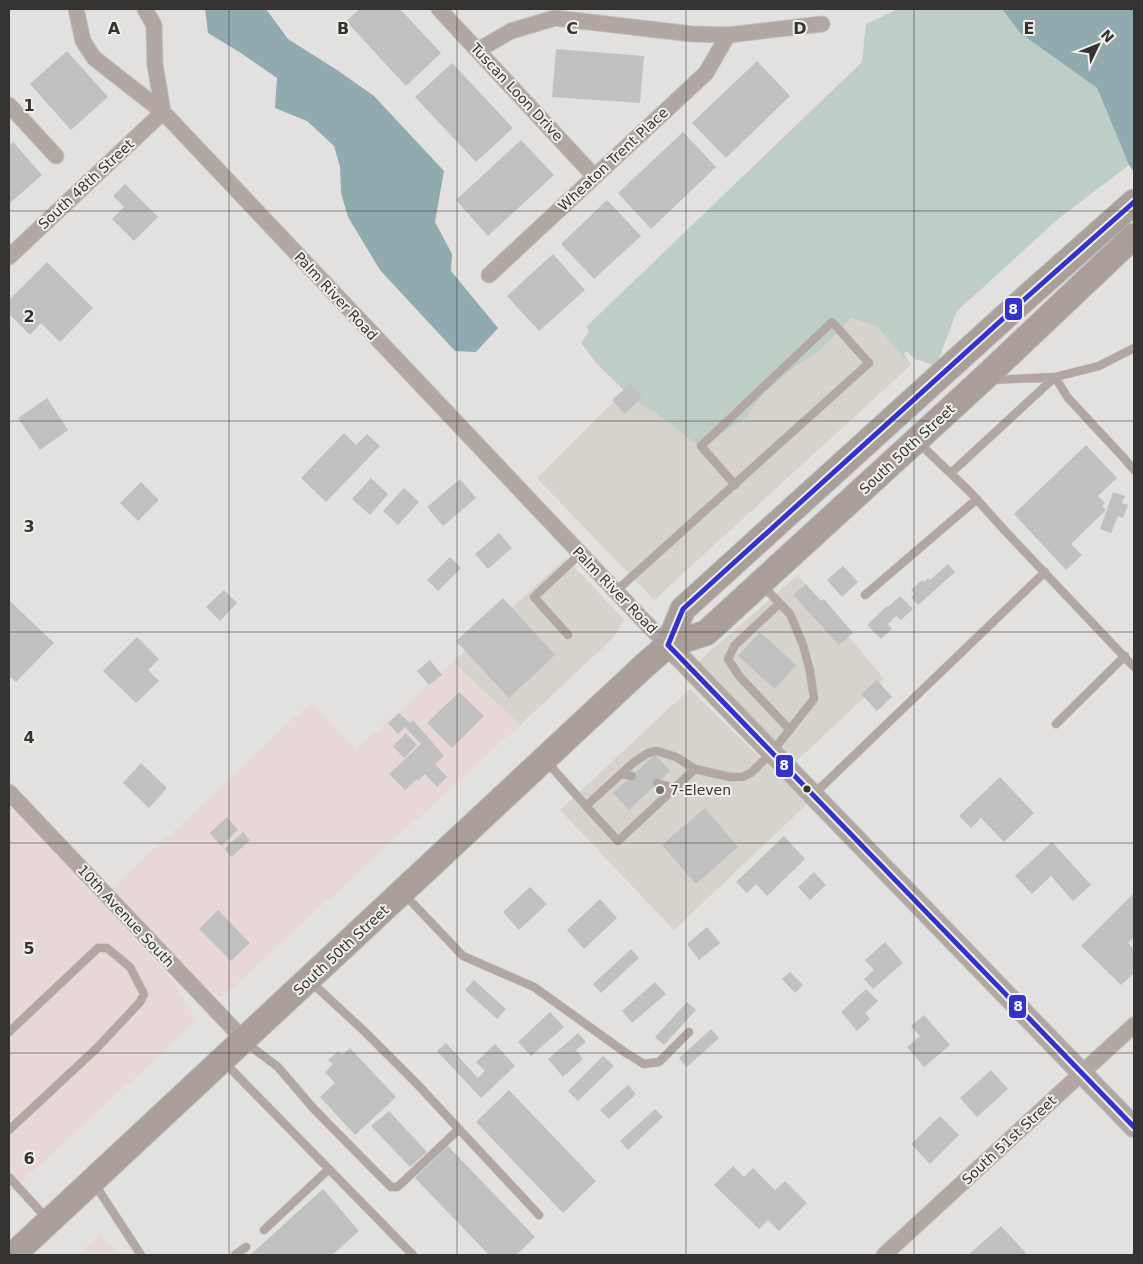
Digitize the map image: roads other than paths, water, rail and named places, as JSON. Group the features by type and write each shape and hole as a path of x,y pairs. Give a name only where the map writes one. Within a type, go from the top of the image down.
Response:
{"main road":[{"name":"South 50th Street","path":"668,645 683,609 930,384 1128,208"},
{"name":"South 50th Street","path":"13,1255 644,666 668,645 706,633 982,380 1134,236"}],"street":[{"name":"Palm River Road","path":"76,9 82,40 94,58 163,112 616,591 1134,1128"},
{"path":"145,9 154,25 155,65 163,112"},
{"name":"Tuscan Loon Drive","path":"439,9 594,176"},
{"path":"478,50 511,31 555,18 692,34 728,35 822,24"},
{"name":"Wheaton Trent Place","path":"490,275 706,73 728,35"},
{"path":"9,105 56,156"},
{"name":"South 48th Street","path":"9,257 163,112"},
{"name":"10th Avenue South","path":"9,792 244,1040"},
{"name":"South 51st Street","path":"884,1255 1134,1025"}],"lane":[{"path":"616,591 735,485 869,363 832,322 701,446 735,485"},
{"path":"982,380 1055,377 1099,366 1134,348"},
{"path":"1055,377 1068,398 1134,470"},
{"path":"951,473 1055,377"},
{"path":"916,440 977,499 1134,667"},
{"path":"865,595 977,499"},
{"path":"568,635 534,597 581,553"},
{"path":"813,795 1045,572"},
{"path":"586,806 634,762 648,753 658,751 676,757 695,769 730,777 742,777 751,773 790,730 814,699 810,671 803,645 790,614 760,584"},
{"path":"779,604 735,645 728,659 740,677 790,730"},
{"path":"1056,724 1125,656"},
{"path":"544,760 618,841 695,769"},
{"path":"621,774 632,776"},
{"path":"658,783 674,788"},
{"path":"403,892 463,956 534,987 644,1064 659,1062 689,1032"},
{"path":"9,1032 98,948 107,948 130,967 144,994 140,1002 97,1048 9,1130"},
{"path":"309,979 363,1030 459,1128 539,1215"},
{"path":"244,1040 278,1068 313,1108 391,1186 397,1187 404,1182 459,1128"},
{"path":"222,1060 413,1255"},
{"path":"264,1230 329,1170"},
{"path":"9,1177 49,1222"},
{"path":"93,1181 141,1255"},
{"path":"235,1255 246,1247"}],"water":[{"path":"205,9 266,9 288,39 374,96 444,171 435,222 452,254 451,271 498,328 476,352 455,351 380,270 348,217 341,193 340,167 334,146 307,121 275,108 277,78 208,33"},
{"path":"1002,9 1134,9 1134,172 1129,165 1097,88 1020,33"}],"place":[{"name":"7-Eleven","path":"660,790"}]}
